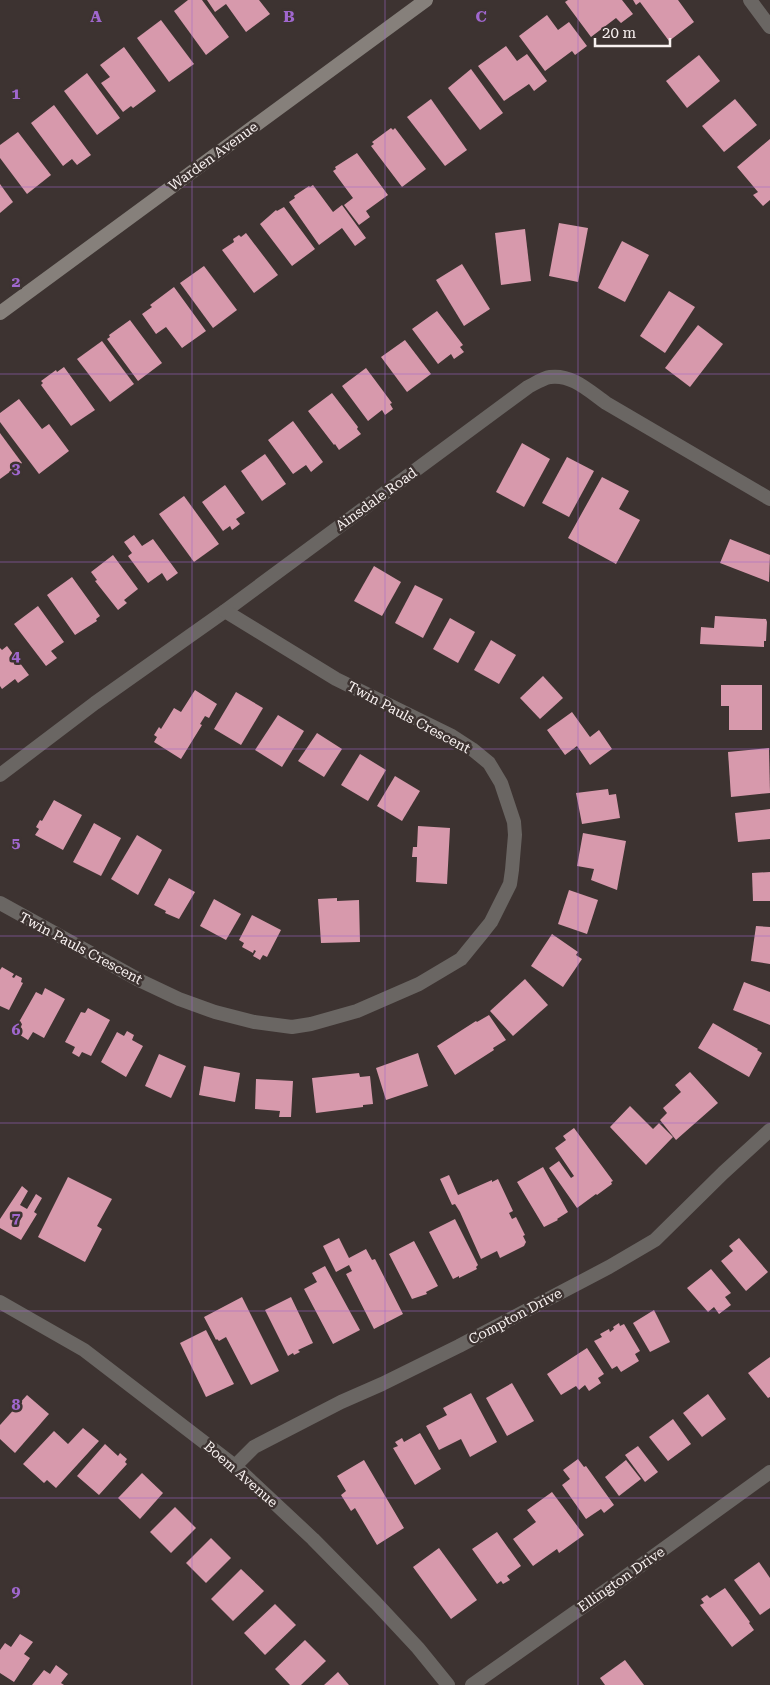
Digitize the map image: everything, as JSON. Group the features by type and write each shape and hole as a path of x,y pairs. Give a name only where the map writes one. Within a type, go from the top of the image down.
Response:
{"main road":[{"name":"Warden Avenue","path":"0,313 426,0"}],"street":[{"path":"750,0 770,27"},
{"name":"Ainsdale Road","path":"0,775 95,703 225,611 528,387 549,377 570,379 584,386 606,403 770,499"},
{"name":"Twin Pauls Crescent","path":"0,903 141,981 179,999 215,1012 254,1022 292,1027 319,1022 357,1011 419,984 461,959 491,922 510,884 515,835 514,822 500,783 489,763 452,736 336,679 225,611"},
{"name":"Compton Drive","path":"236,1466 254,1447 341,1402 459,1346 609,1267 655,1240 770,1130"},
{"name":"Boem Avenue","path":"0,1302 84,1350 236,1466 313,1539 369,1596 418,1648 448,1685"},
{"name":"Ellington Drive","path":"472,1685 770,1472"}],"building":[{"path":"188,0 202,0 229,37 206,55 174,11"},
{"path":"207,0 259,0 270,14 246,32 226,4 215,12"},
{"path":"568,0 622,0 633,14 621,23 616,18 591,37 565,2"},
{"path":"633,0 678,0 694,22 669,41 640,2 636,5"},
{"path":"547,15 558,30 569,22 587,46 575,55 572,51 545,71 519,36"},
{"path":"161,20 194,64 169,82 137,38"},
{"path":"506,46 517,61 527,54 547,81 534,91 529,84 504,101 478,66"},
{"path":"124,47 156,91 133,108 131,106 123,112 101,83 110,77 100,65"},
{"path":"699,55 720,81 687,108 666,81"},
{"path":"471,69 503,113 480,130 448,88"},
{"path":"87,73 120,118 97,135 64,91"},
{"path":"431,99 467,150 445,166 407,117"},
{"path":"735,99 757,125 724,152 702,126"},
{"path":"54,105 91,155 77,165 72,159 63,166 31,123"},
{"path":"391,128 393,130 395,128 426,169 402,187 371,146 374,144 372,142"},
{"path":"18,132 51,175 27,194 0,158 0,145"},
{"path":"770,139 770,200 763,206 753,195 758,192 737,167"},
{"path":"357,153 388,195 366,211 370,217 359,225 344,205 353,198 333,171 336,169 335,167"},
{"path":"0,184 13,202 0,213"},
{"path":"313,185 333,212 342,205 366,238 355,246 342,228 319,245 289,202 295,198 294,196"},
{"path":"284,207 315,249 292,266 260,224 276,210"},
{"path":"559,223 588,228 578,282 549,276"},
{"path":"525,229 531,281 501,285 495,233"},
{"path":"246,233 278,275 254,293 222,250 234,242 233,239 239,235 241,237"},
{"path":"622,241 649,255 625,302 598,288"},
{"path":"462,264 490,309 464,326 436,280"},
{"path":"204,266 237,310 213,328 180,283"},
{"path":"174,287 206,331 182,348 166,327 156,334 142,314 152,307 150,305"},
{"path":"669,291 695,307 665,353 640,336"},
{"path":"437,311 463,345 460,347 464,352 454,359 451,354 438,364 412,329"},
{"path":"130,320 162,363 138,381 107,339 110,337 109,335"},
{"path":"698,325 723,344 690,387 665,368"},
{"path":"405,340 431,374 407,392 381,357"},
{"path":"102,341 134,384 110,402 77,359"},
{"path":"64,367 95,410 71,426 41,385 43,383 41,381 56,370 57,372"},
{"path":"366,368 392,403 390,404 393,409 385,415 382,410 368,421 342,386"},
{"path":"332,393 358,427 357,429 361,434 339,450 308,411"},
{"path":"19,399 42,429 49,424 69,451 39,474 0,422 0,413"},
{"path":"293,421 323,462 311,472 306,465 293,474 268,440"},
{"path":"0,433 22,463 0,479"},
{"path":"522,443 550,459 524,507 496,492"},
{"path":"265,454 286,484 262,501 241,471"},
{"path":"567,457 594,471 569,517 542,503"},
{"path":"602,477 629,491 619,509 640,520 616,564 568,538"},
{"path":"225,485 245,513 236,519 240,524 232,530 230,526 223,531 202,502"},
{"path":"184,496 219,544 194,562 159,514"},
{"path":"134,535 142,546 153,539 178,573 167,581 162,573 148,583 128,556 132,553 124,542"},
{"path":"730,539 770,555 769,582 720,563"},
{"path":"113,555 138,589 124,600 127,603 118,610 95,581 97,580 91,572"},
{"path":"374,566 401,582 382,616 354,601"},
{"path":"72,577 100,616 96,619 97,621 75,635 47,595"},
{"path":"415,585 443,599 423,638 395,623"},
{"path":"38,606 64,642 51,651 57,658 46,666 14,624"},
{"path":"715,616 766,619 766,641 764,641 764,647 700,644 701,627 714,628"},
{"path":"450,618 475,632 458,663 433,649"},
{"path":"491,640 516,655 499,684 474,670"},
{"path":"7,646 29,675 18,683 15,679 2,689 0,686 0,648 2,650"},
{"path":"543,676 563,698 540,719 520,698"},
{"path":"721,685 762,685 762,730 729,730 729,706 721,706"},
{"path":"195,690 217,704 209,718 205,716 200,724 202,725 181,759 154,742 157,737 154,735 159,727 161,729 174,708 181,712"},
{"path":"236,692 263,708 241,745 214,729"},
{"path":"572,712 590,737 599,730 612,749 590,765 577,746 565,755 547,730"},
{"path":"278,715 304,731 282,767 255,750"},
{"path":"317,733 342,749 324,777 298,761"},
{"path":"769,748 770,793 731,797 728,752"},
{"path":"360,754 386,770 368,801 341,785"},
{"path":"395,776 420,791 402,821 377,806"},
{"path":"608,789 609,795 616,794 620,818 582,824 576,793"},
{"path":"54,800 82,815 63,850 35,835 39,829 36,827 40,820 42,821"},
{"path":"770,809 770,839 738,842 735,813"},
{"path":"94,823 121,838 101,876 73,862"},
{"path":"418,826 450,828 447,884 416,882 417,857 412,857 413,847 417,847"},
{"path":"583,833 626,841 617,890 591,880 594,869 577,866"},
{"path":"137,835 162,850 138,895 111,879"},
{"path":"770,872 770,901 753,901 752,873"},
{"path":"169,878 195,892 179,919 165,913 166,911 154,905"},
{"path":"569,890 598,900 587,934 558,924"},
{"path":"337,898 337,901 359,900 360,942 321,943 318,899"},
{"path":"214,899 241,914 226,940 200,926"},
{"path":"252,915 281,930 267,957 263,955 260,960 253,956 256,951 254,950 253,953 242,947 244,943 239,940"},
{"path":"756,926 770,927 770,964 751,961"},
{"path":"552,934 578,952 576,955 582,959 563,987 531,966"},
{"path":"2,967 14,974 12,977 14,978 16,975 22,978 21,982 23,983 9,1010 0,1006 0,970"},
{"path":"525,979 548,1005 513,1036 490,1011"},
{"path":"744,982 770,992 770,1025 733,1010"},
{"path":"45,988 65,999 44,1038 33,1032 28,1040 17,1033 22,1024 19,1022 36,992 42,995"},
{"path":"88,1008 110,1020 91,1056 82,1052 79,1057 72,1053 75,1047 65,1042 81,1012 85,1013"},
{"path":"489,1015 506,1040 455,1075 437,1046 476,1021"},
{"path":"713,1023 762,1053 749,1077 698,1048"},
{"path":"127,1031 134,1035 132,1040 143,1046 126,1077 101,1062 117,1032 124,1036"},
{"path":"418,1053 428,1086 386,1100 376,1068"},
{"path":"159,1054 186,1066 171,1098 145,1086"},
{"path":"204,1066 240,1073 235,1102 199,1095"},
{"path":"690,1072 718,1103 676,1140 660,1120 667,1113 663,1108 681,1092 675,1085"},
{"path":"359,1073 360,1077 370,1076 373,1104 316,1113 312,1078"},
{"path":"256,1079 293,1081 291,1117 279,1117 280,1111 255,1109"},
{"path":"630,1106 653,1129 659,1123 673,1137 646,1165 610,1127"},
{"path":"574,1128 613,1181 611,1182 612,1184 577,1208 549,1168 559,1161 571,1178 574,1176 555,1148 566,1140 563,1136"},
{"path":"543,1167 568,1212 544,1227 517,1182"},
{"path":"449,1175 458,1195 498,1179 513,1211 509,1213 512,1219 516,1217 525,1235 523,1236 526,1242 524,1246 500,1258 497,1251 481,1259 460,1212 455,1204 452,1205 440,1179"},
{"path":"68,1177 112,1199 97,1226 102,1229 85,1262 38,1237"},
{"path":"22,1186 28,1191 20,1205 27,1209 36,1194 42,1198 34,1212 37,1214 21,1240 0,1228 0,1219"},
{"path":"455,1219 478,1265 477,1269 453,1279 429,1232"},
{"path":"339,1238 349,1258 366,1249 372,1260 375,1259 403,1314 374,1329 346,1274 352,1271 349,1265 336,1272 323,1246"},
{"path":"739,1238 768,1272 746,1291 721,1261 733,1251 729,1246"},
{"path":"414,1241 438,1286 426,1292 427,1294 412,1299 389,1254"},
{"path":"325,1266 360,1330 333,1344 304,1289 317,1282 312,1273"},
{"path":"711,1269 731,1293 725,1297 731,1305 719,1314 714,1307 708,1312 687,1288"},
{"path":"242,1297 279,1371 251,1385 226,1337 219,1341 216,1340 204,1317"},
{"path":"291,1297 313,1343 298,1350 300,1352 288,1356 265,1310"},
{"path":"654,1310 670,1342 650,1352 633,1323"},
{"path":"619,1323 620,1326 624,1324 640,1351 635,1354 639,1361 621,1372 617,1366 612,1369 594,1341 602,1337 600,1334 609,1329 610,1332"},
{"path":"206,1330 234,1384 206,1397 180,1343"},
{"path":"587,1348 604,1374 598,1378 601,1383 589,1391 585,1385 579,1390 576,1386 561,1395 547,1374"},
{"path":"770,1357 770,1397 768,1398 748,1373"},
{"path":"512,1383 534,1421 507,1436 486,1398"},
{"path":"471,1393 497,1442 470,1457 461,1439 439,1450 426,1426 447,1415 443,1408"},
{"path":"708,1394 726,1419 702,1437 683,1413"},
{"path":"27,1395 49,1414 15,1453 0,1439 0,1425"},
{"path":"673,1419 691,1444 668,1461 649,1437"},
{"path":"83,1428 99,1441 56,1488 47,1480 44,1483 23,1464 54,1431 68,1444"},
{"path":"420,1433 441,1469 415,1485 393,1448 398,1446 395,1442 402,1438 404,1442"},
{"path":"105,1444 118,1456 120,1453 127,1459 125,1462 127,1464 99,1495 77,1476"},
{"path":"638,1446 658,1472 645,1482 625,1455"},
{"path":"578,1459 584,1467 586,1466 614,1505 604,1513 601,1509 586,1519 562,1485 570,1479 563,1470"},
{"path":"364,1460 404,1528 377,1545 355,1508 351,1511 341,1495 346,1491 337,1476"},
{"path":"626,1460 641,1479 619,1496 605,1477"},
{"path":"142,1473 163,1493 140,1519 118,1498"},
{"path":"552,1492 584,1535 559,1553 557,1549 533,1566 513,1539 536,1522 527,1510"},
{"path":"175,1507 196,1528 171,1553 150,1532"},
{"path":"497,1532 521,1566 507,1576 510,1580 503,1584 501,1581 497,1584 472,1549"},
{"path":"211,1538 231,1558 206,1583 186,1563"},
{"path":"439,1548 477,1600 451,1619 413,1567"},
{"path":"759,1562 770,1578 770,1608 760,1615 734,1580"},
{"path":"241,1569 264,1591 233,1621 211,1599"},
{"path":"725,1588 754,1630 732,1647 700,1605 704,1603 701,1599 707,1595 710,1598"},
{"path":"275,1604 296,1625 265,1655 244,1633"},
{"path":"20,1634 33,1642 24,1654 30,1658 14,1682 0,1673 0,1650 5,1643 11,1647"},
{"path":"305,1640 326,1661 301,1685 290,1685 275,1669"},
{"path":"625,1660 644,1685 605,1685 600,1678"},
{"path":"56,1665 68,1674 61,1683 64,1685 32,1685 44,1670 50,1674"},
{"path":"338,1672 349,1685 324,1685"}]}
